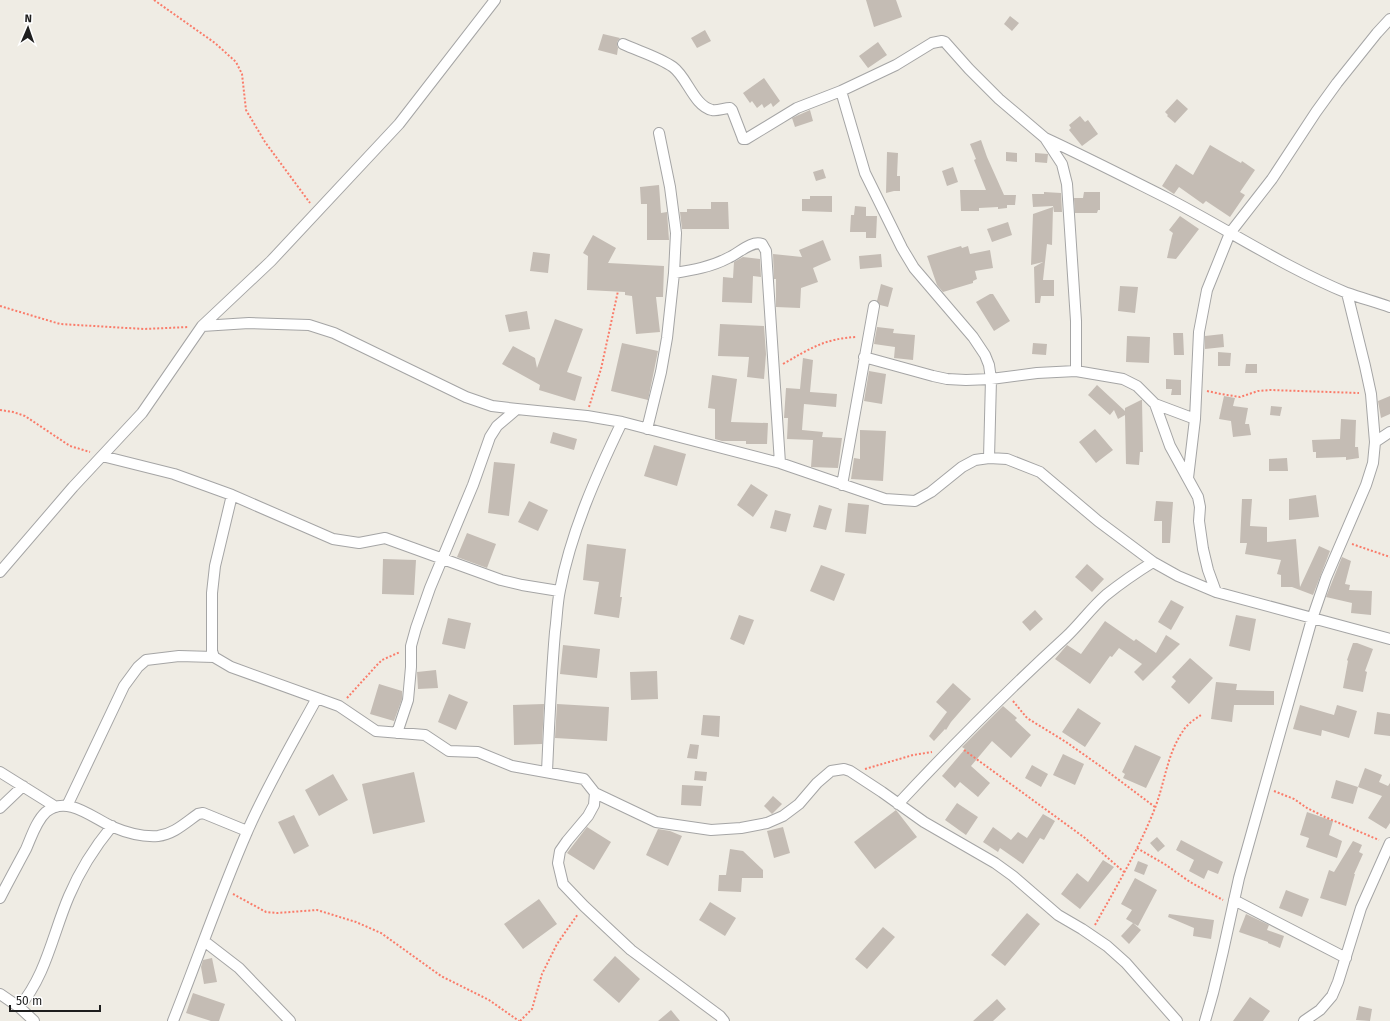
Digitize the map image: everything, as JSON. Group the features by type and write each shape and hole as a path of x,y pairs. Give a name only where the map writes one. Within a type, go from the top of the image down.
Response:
{"street":[{"path":"0,572 73,487 142,413 202,326 271,261 399,124 495,0"},
{"path":"1188,478 1195,419 1199,332 1207,290 1230,233 1272,179 1337,83 1390,19"},
{"path":"623,44 673,66 686,80 693,93 703,105 711,110 730,108 743,139 750,137 797,108 841,91 896,65 932,43 942,41 945,42 999,99 1045,138 1168,199 1309,275 1347,293 1390,308"},
{"path":"841,91 865,173 891,228 914,268 973,336 985,355 989,365 991,379 989,458"},
{"path":"647,429 661,372 667,338 674,273 676,233 670,187 659,133"},
{"path":"1045,138 1062,164 1067,184 1076,322 1076,371"},
{"path":"674,273 703,268 728,258 756,243 762,244 766,251 780,463"},
{"path":"1204,1021 1213,993 1239,878 1312,619 1326,578 1366,485 1373,463 1375,442 1371,394 1347,293"},
{"path":"842,485 874,306"},
{"path":"202,326 249,323 309,326 334,333 466,397 492,406 517,410 587,416 622,422 780,463 885,499 915,501 932,492 962,467 975,460 989,458 1007,459 1040,472 1098,521 1153,562 1178,576 1216,592 1390,639"},
{"path":"864,357 933,376 966,380 1076,371 1123,379 1137,386 1155,404 1195,419"},
{"path":"1155,404 1170,446 1198,497 1200,507 1199,521 1203,549 1208,570 1216,592"},
{"path":"397,733 408,700 411,646 430,588 473,485 490,437 497,426 517,410"},
{"path":"547,772 554,646 559,591 567,556 583,512 600,468 622,422"},
{"path":"1375,442 1390,432"},
{"path":"102,456 174,474 232,495 333,539 359,544 385,538 442,560 501,580 559,591"},
{"path":"214,657 212,651 212,594 215,566 232,495"},
{"path":"898,804 952,747 1006,693 1071,632 1105,596 1129,577 1153,562"},
{"path":"67,806 124,686 138,667 146,660 178,656 214,657 231,667 339,706 376,731 425,736 449,751 478,752 512,766 584,779 595,793 656,822 711,830 741,828 767,823 783,816 799,804 817,783 831,771 844,769 850,771 924,822 995,863 1014,876 1058,915 1107,946 1126,963 1177,1021"},
{"path":"173,1021 247,831 267,790 317,698"},
{"path":"0,772 56,806 75,807 129,833 146,836 159,836 171,833 198,814 203,813 247,831"},
{"path":"0,808 22,786"},
{"path":"595,793 594,805 588,816 560,851 558,863 563,884 631,950 720,1016 724,1021"},
{"path":"0,898 38,824 46,812 56,806"},
{"path":"19,1007 32,991 69,895 83,867 94,848 112,826"},
{"path":"1304,1021 1320,1010 1332,996 1346,958 1361,908 1390,843"},
{"path":"1233,903 1346,958"},
{"path":"204,941 239,968 290,1021"},
{"path":"0,994 19,1007 34,1021"}],"path":[{"path":"154,0 215,43 236,62 242,74 246,110 265,142 317,212"},
{"path":"587,416 601,369 618,291"},
{"path":"0,306 60,324 144,329 202,326"},
{"path":"774,370 821,344 834,339 868,337"},
{"path":"1196,388 1240,397 1258,391 1270,390 1371,394"},
{"path":"0,410 25,416 70,446 102,456"},
{"path":"1342,540 1390,557"},
{"path":"339,706 377,664 411,646"},
{"path":"1006,693 1028,718 1104,768 1156,807"},
{"path":"1090,935 1137,848 1156,807 1175,744 1184,729 1201,715"},
{"path":"850,771 952,747 1085,838 1124,872"},
{"path":"1265,789 1294,799 1325,816 1390,843"},
{"path":"1137,848 1166,865 1190,882 1233,903"},
{"path":"224,888 266,912 277,913 317,910 356,922 381,933 441,976 489,1000 520,1021 532,1009 542,974 557,944 584,906"}],"building":[{"path":"866,0 896,0 902,17 874,27"},
{"path":"1010,16 1019,23 1012,31 1004,24"},
{"path":"705,30 711,41 697,48 691,38"},
{"path":"603,34 620,38 617,42 617,55 598,50"},
{"path":"878,42 887,55 868,68 859,56"},
{"path":"764,78 780,101 773,107 771,103 764,108 762,104 757,108 752,101 750,103 743,93"},
{"path":"1177,99 1188,109 1175,123 1167,116 1168,115 1165,112"},
{"path":"810,110 813,121 795,127 792,118"},
{"path":"1080,116 1085,122 1088,120 1098,134 1082,146 1069,130 1071,128 1069,125"},
{"path":"981,140 1004,195 1016,195 1015,205 1007,205 1007,208 998,209 998,207 979,208 979,211 961,211 960,190 986,190 974,160 976,159 970,144"},
{"path":"1210,145 1241,163 1242,161 1255,170 1240,192 1245,195 1230,217 1206,201 1203,204 1179,187 1174,194 1162,186 1176,164 1193,175"},
{"path":"887,152 898,153 897,176 900,176 900,191 886,193"},
{"path":"1006,152 1017,153 1017,162 1006,161"},
{"path":"1035,153 1048,154 1047,163 1035,162"},
{"path":"953,167 958,182 947,186 942,171"},
{"path":"823,169 826,178 816,181 813,172"},
{"path":"659,185 661,213 667,212 669,240 647,240 647,204 641,204 640,187"},
{"path":"1044,192 1061,193 1062,212 1054,212 1053,206 1033,207 1032,194 1044,194"},
{"path":"1084,192 1100,192 1100,210 1098,210 1097,213 1075,213 1074,198 1083,198"},
{"path":"810,196 832,196 832,212 802,211 802,199 810,199"},
{"path":"711,202 728,202 729,229 682,229 680,212 687,212 687,209 711,209"},
{"path":"855,206 866,207 866,216 877,216 876,238 866,238 866,232 850,232 851,215 854,215"},
{"path":"1053,207 1052,245 1047,244 1043,280 1054,280 1054,296 1041,296 1040,303 1035,303 1034,267 1043,262 1031,265 1033,214"},
{"path":"1180,216 1199,229 1176,259 1167,258 1173,233 1169,230"},
{"path":"1008,222 1012,235 992,242 987,229"},
{"path":"593,235 616,248 608,263 664,266 663,297 656,297 660,332 636,334 632,296 625,295 625,292 587,290 588,256 583,253"},
{"path":"823,240 831,260 813,268 818,282 801,288 800,308 776,307 776,279 774,279 773,254 802,257 799,250"},
{"path":"961,246 962,248 968,246 970,254 990,250 993,268 975,271 977,279 973,281 973,283 943,292 937,285 927,256"},
{"path":"533,252 550,254 548,273 530,271"},
{"path":"881,254 882,267 860,269 859,256"},
{"path":"743,257 760,259 761,277 753,276 752,303 722,302 723,277 733,278 734,262"},
{"path":"881,284 893,288 888,307 880,305 877,301"},
{"path":"1120,286 1138,287 1135,313 1118,311"},
{"path":"990,294 993,294 1010,321 994,331 976,302"},
{"path":"527,311 530,329 509,332 505,315"},
{"path":"555,319 583,329 567,372 582,377 575,401 539,390 540,385 502,364 513,346 535,358 537,368"},
{"path":"720,324 764,326 766,354 764,379 747,377 749,357 718,356"},
{"path":"877,327 894,329 893,333 915,335 913,360 894,358 895,347 874,344"},
{"path":"1173,333 1183,333 1184,355 1174,355"},
{"path":"1223,334 1224,347 1205,349 1205,336"},
{"path":"1127,336 1150,337 1149,363 1126,362"},
{"path":"622,343 658,351 648,400 611,391"},
{"path":"1033,343 1047,344 1046,355 1032,354"},
{"path":"1218,352 1231,353 1230,366 1218,366"},
{"path":"803,358 813,360 810,392 837,394 836,407 804,404 802,430 823,432 822,437 842,438 838,468 811,467 813,440 787,439 788,418 784,418 786,388 800,389"},
{"path":"1246,364 1257,364 1257,373 1245,373"},
{"path":"869,371 886,374 882,404 864,401"},
{"path":"712,375 737,379 731,422 768,423 767,444 746,444 746,441 722,441 715,439 715,409 708,408"},
{"path":"1166,379 1181,380 1181,395 1171,395 1172,389 1166,389"},
{"path":"1097,385 1125,411 1125,408 1142,400 1143,452 1140,452 1139,465 1126,464 1125,415 1118,419 1114,410 1110,415 1088,395"},
{"path":"1224,396 1235,398 1233,406 1248,408 1245,424 1249,424 1251,435 1233,437 1231,421 1219,419"},
{"path":"1390,396 1390,414 1381,418 1378,401"},
{"path":"1271,406 1282,407 1280,416 1270,415"},
{"path":"1341,419 1356,420 1355,447 1358,447 1359,458 1346,460 1346,457 1316,458 1316,452 1313,452 1312,440 1340,439"},
{"path":"1095,429 1113,450 1096,463 1079,442"},
{"path":"860,430 886,431 883,481 851,479 854,458 860,459"},
{"path":"553,432 577,439 574,450 550,443"},
{"path":"654,445 686,454 677,486 644,476"},
{"path":"1287,458 1288,471 1269,471 1269,459"},
{"path":"494,462 515,464 509,516 488,513"},
{"path":"751,484 768,495 753,517 737,505"},
{"path":"1316,495 1319,517 1289,520 1289,499"},
{"path":"1242,499 1252,499 1250,526 1267,527 1267,542 1296,539 1300,587 1319,546 1330,551 1313,595 1292,587 1281,587 1281,575 1277,574 1281,560 1245,554 1247,543 1240,543"},
{"path":"529,501 548,510 538,531 518,522"},
{"path":"1156,501 1173,502 1170,543 1162,543 1162,521 1154,521"},
{"path":"848,503 869,505 866,534 845,532"},
{"path":"819,505 832,509 826,530 813,527"},
{"path":"775,510 791,514 786,532 770,528"},
{"path":"467,533 496,544 487,568 457,557"},
{"path":"587,544 626,549 619,618 594,614 599,582 583,580"},
{"path":"1342,557 1351,561 1345,584 1350,585 1349,590 1372,591 1371,615 1351,613 1352,603 1326,597"},
{"path":"383,559 416,560 414,595 382,594"},
{"path":"1087,564 1104,579 1092,592 1075,577"},
{"path":"821,565 845,574 834,601 810,591"},
{"path":"1171,600 1184,607 1171,630 1158,622"},
{"path":"1035,610 1043,619 1030,631 1022,622"},
{"path":"739,615 754,620 744,645 730,639"},
{"path":"1236,615 1256,619 1250,651 1229,646"},
{"path":"448,618 471,623 465,649 442,644"},
{"path":"1105,621 1134,641 1136,639 1156,653 1166,635 1180,644 1143,681 1134,672 1142,664 1119,648 1112,657 1110,656 1090,684 1055,659 1067,645 1081,654"},
{"path":"1353,643 1373,649 1365,671 1367,672 1363,692 1343,688 1347,660"},
{"path":"563,645 600,649 597,678 560,674"},
{"path":"1190,658 1213,678 1189,704 1171,687 1176,681 1172,677"},
{"path":"436,670 438,688 418,689 417,672"},
{"path":"657,671 658,699 631,700 630,672"},
{"path":"1216,682 1237,684 1236,690 1274,691 1274,705 1234,705 1232,722 1211,719"},
{"path":"953,683 971,699 946,730 945,729 934,741 929,736 947,712 936,702"},
{"path":"379,684 402,691 402,699 394,721 370,714"},
{"path":"449,694 468,702 456,730 438,722"},
{"path":"544,704 542,744 514,745 513,705"},
{"path":"557,704 609,707 607,741 555,738"},
{"path":"1300,705 1334,715 1337,705 1357,711 1349,738 1322,730 1321,736 1293,729"},
{"path":"1003,706 1017,718 1015,720 1031,735 1011,758 992,741 971,766 990,783 978,797 960,782 955,788 942,776 965,749 962,747"},
{"path":"1078,708 1101,723 1085,747 1062,732"},
{"path":"1377,712 1390,714 1390,736 1374,734"},
{"path":"703,715 720,716 719,737 701,735"},
{"path":"690,744 699,745 697,759 687,758"},
{"path":"1135,745 1161,757 1146,788 1123,778 1125,774 1122,772"},
{"path":"1063,754 1084,764 1075,785 1053,775"},
{"path":"1032,765 1048,774 1041,787 1025,778"},
{"path":"1365,768 1382,775 1379,782 1388,786 1390,783 1390,823 1386,829 1368,818 1382,796 1358,787"},
{"path":"695,771 707,772 706,781 694,780"},
{"path":"414,772 425,822 373,834 362,784"},
{"path":"333,774 348,800 319,816 305,790"},
{"path":"1336,780 1358,787 1353,804 1331,798"},
{"path":"682,785 703,786 701,806 681,805"},
{"path":"773,796 782,804 772,814 764,806"},
{"path":"957,803 978,817 966,835 945,820"},
{"path":"896,810 917,837 875,869 854,842"},
{"path":"1307,812 1333,821 1329,835 1342,841 1337,858 1306,847 1309,838 1300,835"},
{"path":"1043,814 1055,821 1044,840 1040,838 1023,864 1000,848 998,852 983,842 993,827 1011,840 1018,832 1027,838"},
{"path":"294,815 309,846 294,854 278,822"},
{"path":"587,827 611,842 594,870 567,853"},
{"path":"783,827 790,853 774,858 767,831"},
{"path":"658,829 670,831 682,836 668,866 646,855"},
{"path":"1157,837 1165,846 1158,852 1150,843"},
{"path":"1181,840 1223,862 1218,874 1208,870 1204,879 1189,871 1194,860 1176,850"},
{"path":"1353,841 1362,845 1359,852 1363,854 1354,874 1346,906 1320,898 1329,870 1334,872"},
{"path":"730,849 743,851 763,870 763,878 742,878 741,892 718,891 719,875 726,875"},
{"path":"1103,860 1114,867 1080,909 1061,894 1077,873 1088,882"},
{"path":"1138,861 1148,865 1144,875 1134,871"},
{"path":"1135,878 1157,890 1138,926 1126,919 1132,910 1121,904"},
{"path":"1286,890 1309,899 1302,917 1279,908"},
{"path":"539,899 557,924 523,949 504,924"},
{"path":"710,902 736,918 725,936 699,920"},
{"path":"1027,913 1040,924 1005,966 991,955"},
{"path":"1169,914 1214,920 1211,939 1193,936 1194,928 1168,917"},
{"path":"1246,914 1269,925 1267,930 1284,936 1280,948 1268,942 1239,932"},
{"path":"1133,923 1141,930 1129,944 1121,936"},
{"path":"883,927 895,937 867,969 855,959"},
{"path":"615,956 640,979 619,1003 593,980"},
{"path":"212,958 217,982 204,984 201,967 203,960"},
{"path":"193,993 225,1004 219,1021 211,1021 186,1013"},
{"path":"1250,997 1270,1011 1263,1021 1233,1021"},
{"path":"997,999 1006,1009 993,1021 973,1021"},
{"path":"1359,1006 1372,1009 1370,1021 1356,1020"},
{"path":"671,1010 680,1021 658,1021"}]}
